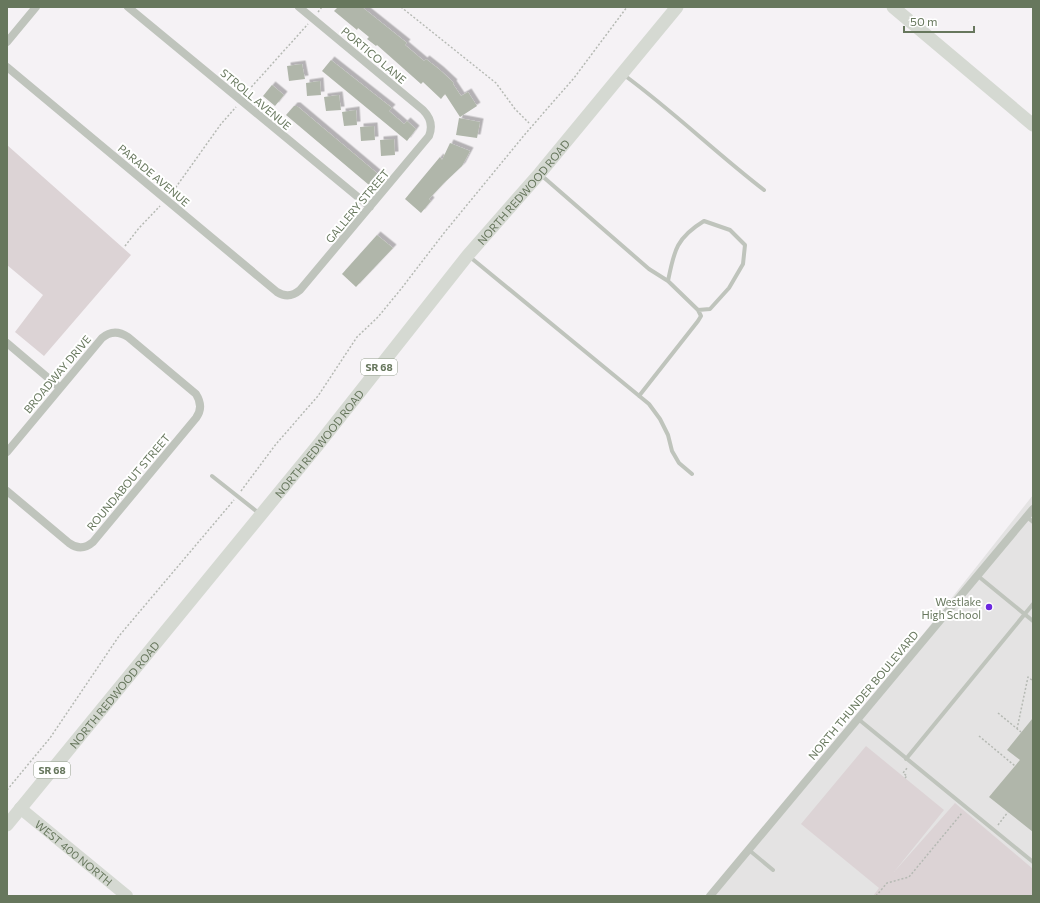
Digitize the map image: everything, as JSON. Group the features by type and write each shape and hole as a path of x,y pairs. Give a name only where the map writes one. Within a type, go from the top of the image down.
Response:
{"main road":[{"name":"NORTH REDWOOD ROAD","path":"7,825 261,515 468,255 540,173 677,7"},
{"path":"893,7 1033,125"}],"street":[{"path":"7,42 36,7"},
{"name":"STROLL AVENUE","path":"128,7 370,207"},
{"name":"PORTICO LANE","path":"299,7 423,110 431,122"},
{"name":"PARADE AVENUE","path":"7,68 164,203 277,292 289,295"},
{"name":"GALLERY STREET","path":"289,295 300,290 429,136 431,122"},
{"name":"BROADWAY DRIVE","path":"7,452 102,338 109,333 118,332 128,337 196,394 201,407"},
{"path":"7,343 60,388"},
{"name":"ROUNDABOUT STREET","path":"7,492 69,543 77,547 86,546 93,542 196,418 201,407"},
{"name":"NORTH THUNDER BOULEVARD","path":"710,896 857,718 978,576 1030,520 1033,509"},
{"name":"WEST 400 NORTH","path":"20,808 127,896"}],"lane":[{"path":"622,73 653,96 734,167 764,190"},
{"path":"540,173 649,269 668,281 698,310 701,316 639,396"},
{"path":"668,281 674,250 688,231 704,221 730,230 745,245 743,264 730,288 710,309 698,310"},
{"path":"468,255 649,404 660,419 668,435 672,451 679,463 692,474"},
{"path":"212,476 261,515"},
{"path":"978,576 1033,621"},
{"path":"906,759 1033,604"},
{"path":"857,718 1033,862"},
{"path":"748,850 773,870"}],"path":[{"path":"125,246 139,228 164,203 221,124 322,7"},
{"path":"401,7 496,83 515,109 529,123"},
{"path":"7,790 50,738 119,636 237,496 276,444 318,396 357,337 401,289 444,233 526,133 574,78 627,7"},
{"path":"1017,729 1028,677 1033,681"},
{"path":"998,713 1021,732"},
{"path":"979,736 1015,766"},
{"path":"905,778 907,776 903,773 908,767"},
{"path":"998,825 1008,812"},
{"path":"876,896 887,883 909,877 962,813"}],"shaded area":[{"path":"7,145 131,255 44,356 15,332 43,295 7,265"},
{"name":"Westlake High School","path":"1033,495 1033,896 711,896 857,718"},
{"path":"866,746 944,810 894,872 955,803 1033,869 1033,896 873,896 879,888 801,824"}],"building":[{"path":"338,7 362,7 407,43 405,45 424,61 426,59 440,70 454,83 453,84 461,96 468,92 477,106 460,117 445,94 441,99 423,82 421,84 377,45 376,46 367,39 369,37 358,28 357,30 334,11"},
{"path":"331,60 392,108 389,111 404,124 407,121 416,129 407,141 322,71"},
{"path":"302,64 305,79 289,81 287,66"},
{"path":"320,81 321,95 307,96 306,83"},
{"path":"272,85 284,95 275,106 263,96"},
{"path":"339,95 341,110 326,111 324,97"},
{"path":"294,106 297,106 378,174 369,185 286,115"},
{"path":"356,110 357,125 344,126 342,112"},
{"path":"459,118 480,122 477,138 456,135"},
{"path":"374,126 375,140 361,141 360,127"},
{"path":"394,139 395,155 381,156 380,140"},
{"path":"450,143 470,151 462,166 429,199 431,201 421,213 405,199 440,157 442,160"},
{"path":"377,235 393,248 356,287 342,274"},
{"path":"1033,718 1033,832 989,797 1020,760 1007,750"}],"place":[{"name":"Westlake High School","path":"989,607"}]}
